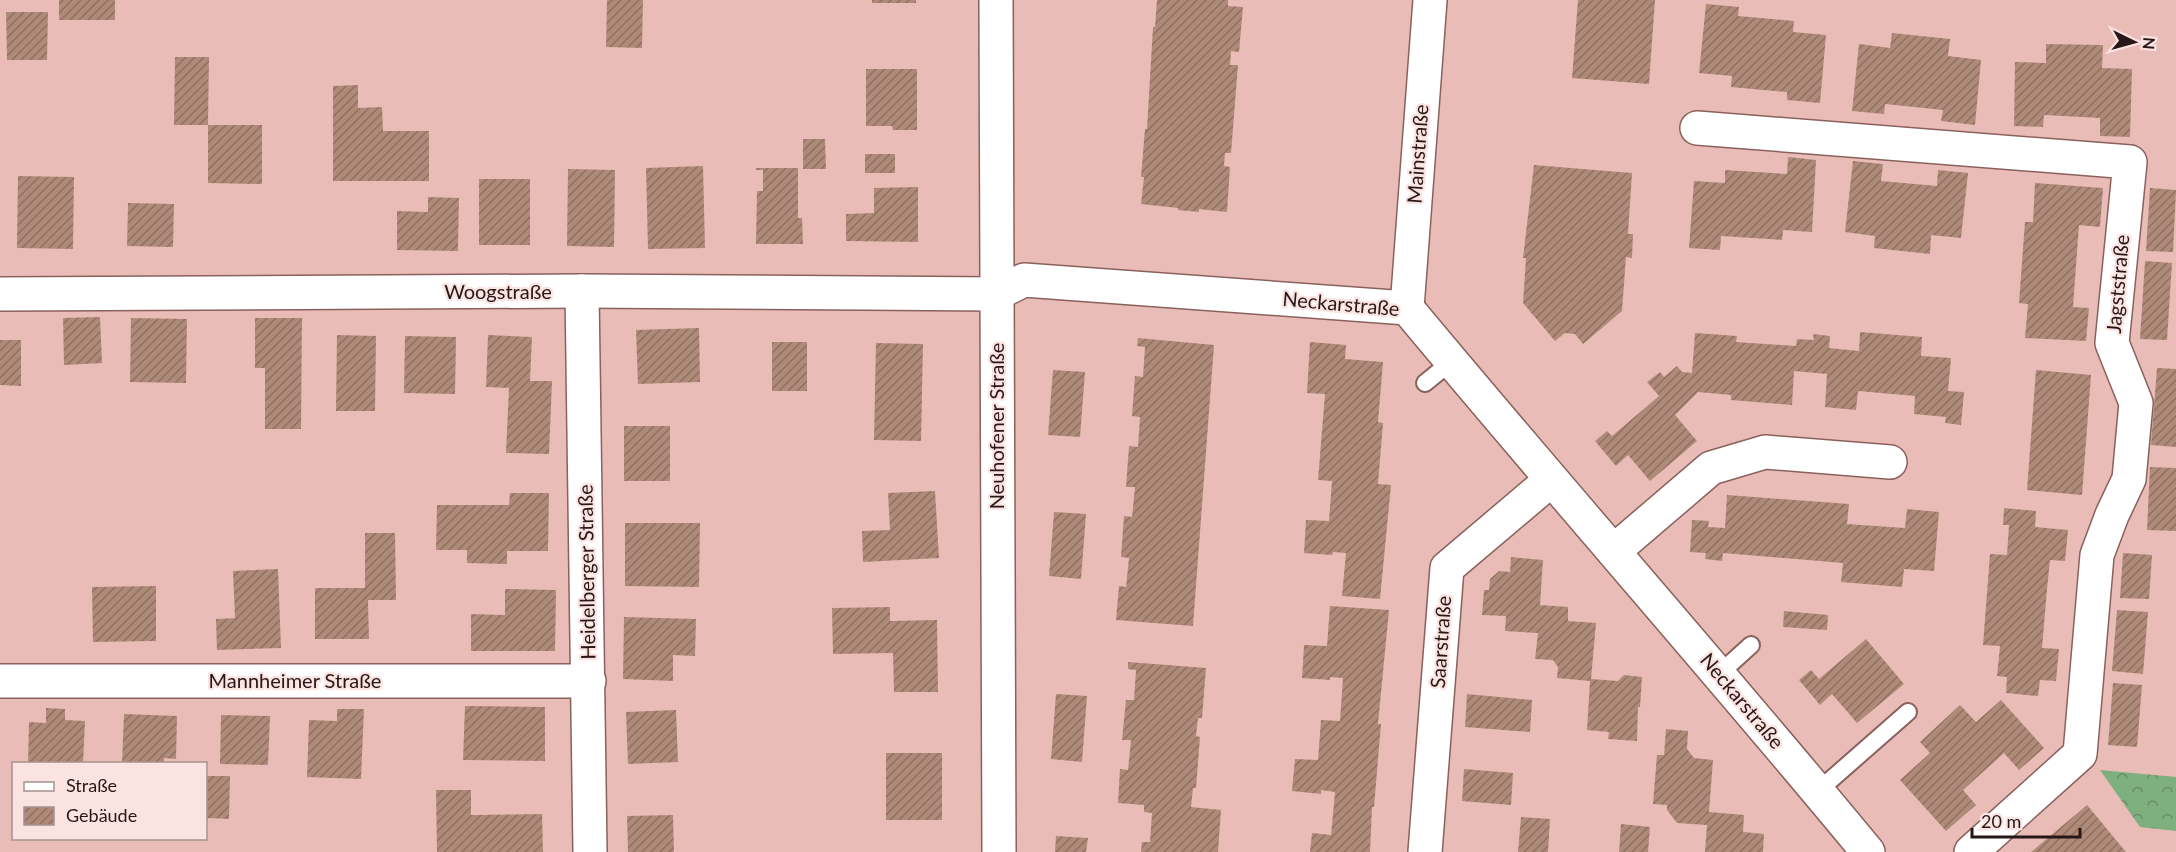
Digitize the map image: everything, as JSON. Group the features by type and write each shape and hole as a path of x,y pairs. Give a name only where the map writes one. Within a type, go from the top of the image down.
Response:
{"street":[{"name":"Neuhofener Straße","path":"996,0 999,852"},
{"name":"Mainstraße","path":"1407,308 1430,0"},
{"name":"Jagststraße","path":"1697,128 2130,162 2112,343 2136,403 2129,479 2097,555 2080,754 1971,852"},
{"name":"Neckarstraße","path":"996,294 1024,280 1407,308 1868,852"},
{"name":"Woogstraße","path":"0,294 582,291 996,294"},
{"name":"Heidelberger Straße","path":"582,291 590,852"},
{"path":"1614,551 1711,468 1765,452 1890,462"},
{"name":"Saarstraße","path":"1425,852 1447,568 1551,480"},
{"name":"Mannheimer Straße","path":"0,681 589,681"}],"lane":[{"path":"1425,383 1452,361"},
{"path":"1719,674 1750,645"},
{"path":"1818,791 1908,712"}],"green space":[{"path":"2100,770 2176,777 2176,831 2140,827"}],"building":[{"path":"59,0 115,0 115,20 59,20"},
{"path":"607,0 643,0 642,48 606,47"},
{"path":"872,0 916,0 916,3 872,3"},
{"path":"1157,0 1228,0 1228,6 1243,7 1239,52 1231,51 1230,65 1238,65 1231,153 1225,153 1224,166 1230,167 1227,212 1199,209 1199,212 1141,204 1144,177 1141,177"},
{"path":"1578,0 1655,0 1649,84 1572,78"},
{"path":"1706,4 1739,7 1738,16 1794,21 1793,32 1826,35 1820,103 1787,100 1787,92 1731,87 1732,76 1699,73"},
{"path":"6,12 48,12 47,60 7,60"},
{"path":"1892,33 1950,39 1948,56 1981,60 1975,125 1941,121 1943,110 1885,104 1884,114 1852,111 1859,44 1890,48"},
{"path":"2046,44 2103,45 2102,68 2132,69 2130,137 2100,136 2100,118 2044,115 2043,127 2014,126 2015,62 2046,63"},
{"path":"175,57 209,57 208,125 174,125"},
{"path":"866,69 917,69 917,130 893,130 892,126 866,126"},
{"path":"358,85 358,108 382,107 383,131 429,131 429,181 333,181 333,86"},
{"path":"208,125 262,125 262,184 208,183"},
{"path":"803,139 825,139 826,169 803,169"},
{"path":"865,154 895,154 895,173 865,173"},
{"path":"1788,157 1816,160 1812,232 1783,230 1782,240 1721,236 1720,250 1689,248 1694,181 1725,183 1725,170 1787,174"},
{"path":"1853,161 1883,164 1881,181 1937,186 1938,170 1968,173 1961,238 1931,235 1930,254 1874,248 1875,236 1845,232"},
{"path":"1534,165 1632,173 1628,234 1633,234 1632,258 1626,257 1622,311 1583,344 1575,334 1565,333 1555,341 1523,303 1526,258 1523,258"},
{"path":"703,166 705,248 648,249 646,168"},
{"path":"756,168 798,168 798,218 802,218 803,244 756,244 757,191 763,191 763,170 756,170"},
{"path":"568,169 615,170 614,247 567,246"},
{"path":"18,176 74,177 73,249 17,248"},
{"path":"479,179 530,179 530,245 479,245"},
{"path":"2035,183 2103,188 2100,227 2079,225 2073,307 2089,308 2086,341 2025,338 2028,304 2019,303 2025,222 2033,222"},
{"path":"918,187 918,242 846,241 846,214 874,213 874,188"},
{"path":"2150,188 2176,190 2173,252 2146,251"},
{"path":"428,197 459,198 458,251 397,250 397,211 428,212"},
{"path":"128,203 174,204 173,247 127,246"},
{"path":"2145,261 2172,263 2167,340 2140,339"},
{"path":"100,317 102,363 64,365 63,318"},
{"path":"131,318 187,319 186,383 130,382"},
{"path":"255,318 302,318 301,429 265,429 265,368 255,368"},
{"path":"699,328 700,382 638,384 636,330"},
{"path":"1860,332 1922,337 1921,356 1951,358 1948,391 1964,392 1961,425 1945,423 1946,417 1914,414 1915,396 1858,391 1856,410 1825,407 1827,374 1794,371 1792,405 1731,400 1731,395 1698,392 1675,415 1697,441 1650,481 1628,455 1616,466 1595,441 1607,431 1612,436 1659,396 1647,382 1660,372 1664,377 1677,366 1682,372 1692,373 1695,333 1737,336 1736,342 1796,346 1797,339 1814,340 1813,334 1830,336 1829,348 1859,351"},
{"path":"337,335 376,336 375,411 336,411"},
{"path":"488,335 532,337 530,381 552,381 549,454 506,453 509,388 486,387"},
{"path":"405,336 456,337 455,394 404,393"},
{"path":"1138,338 1214,345 1193,626 1116,620 1119,586 1126,587 1129,558 1121,557 1124,516 1132,517 1135,487 1126,487 1129,446 1138,447 1140,417 1132,416 1135,376 1143,377 1145,347 1137,346"},
{"path":"0,340 21,340 21,386 0,385"},
{"path":"772,342 807,342 807,391 772,391"},
{"path":"1310,342 1346,345 1345,359 1383,362 1378,422 1383,423 1378,484 1391,485 1380,599 1342,596 1346,553 1333,552 1332,555 1304,553 1306,520 1329,521 1332,481 1318,480 1325,394 1307,393"},
{"path":"876,343 923,344 921,441 874,440"},
{"path":"2157,368 2176,369 2176,447 2151,445"},
{"path":"1053,370 1085,372 1080,437 1048,435"},
{"path":"2036,370 2091,375 2082,495 2027,490"},
{"path":"624,426 670,426 670,481 624,481"},
{"path":"2150,467 2176,468 2176,531 2147,530"},
{"path":"935,491 939,558 863,562 862,531 890,530 888,493"},
{"path":"510,493 549,493 548,551 507,551 507,564 467,563 467,550 436,550 437,505 509,505"},
{"path":"1727,495 1849,504 1847,524 1905,528 1907,509 1939,512 1934,571 1904,569 1902,587 1841,582 1843,563 1723,553 1722,561 1705,559 1706,553 1690,552 1692,520 1709,521 1708,527 1725,528"},
{"path":"2004,508 2036,511 2035,527 2068,530 2065,561 2050,560 2042,648 2059,649 2056,681 2040,680 2038,696 2006,693 2007,677 1997,676 2000,646 1983,645 1990,554 2007,555 2009,525 2003,525"},
{"path":"1054,512 1086,514 1081,579 1049,576"},
{"path":"625,523 700,523 699,587 625,586"},
{"path":"365,533 395,533 396,600 368,600 369,639 315,639 315,588 365,588"},
{"path":"2123,553 2152,555 2149,599 2120,598"},
{"path":"1511,557 1543,560 1540,605 1568,607 1568,621 1596,623 1591,679 1618,681 1624,675 1642,677 1637,741 1608,739 1609,732 1587,730 1590,681 1557,678 1558,667 1553,660 1535,659 1538,633 1505,631 1506,616 1482,615 1484,590 1489,590 1490,579 1499,571 1510,572"},
{"path":"278,569 281,648 217,650 216,619 235,618 233,571"},
{"path":"156,586 156,641 93,642 92,587"},
{"path":"505,589 556,590 555,651 471,651 471,614 505,615"},
{"path":"1330,606 1389,610 1378,724 1381,724 1374,807 1372,807 1370,852 1310,852 1312,833 1331,835 1335,792 1321,790 1321,794 1292,791 1295,759 1318,760 1321,720 1340,721 1343,678 1330,677 1330,680 1302,678 1304,645 1327,646"},
{"path":"890,607 890,621 937,620 938,692 894,692 893,653 833,654 832,608"},
{"path":"2117,610 2148,612 2143,674 2112,671"},
{"path":"1784,611 1828,615 1827,630 1783,627"},
{"path":"624,617 696,619 695,656 673,655 673,681 623,679"},
{"path":"1866,639 1904,684 1857,723 1832,694 1820,705 1799,680 1811,670 1819,679"},
{"path":"1128,662 1206,668 1202,718 1198,718 1196,736 1200,737 1196,788 1193,788 1191,807 1221,810 1218,852 1141,852 1142,842 1150,842 1152,813 1144,812 1144,805 1118,803 1120,769 1128,770 1131,740 1122,740 1126,700 1134,700 1136,670 1128,669"},
{"path":"2113,683 2142,685 2137,747 2108,745"},
{"path":"1056,694 1087,696 1082,762 1051,759"},
{"path":"1467,694 1532,700 1530,732 1465,727"},
{"path":"2001,700 2044,748 2019,770 2004,753 1963,790 1976,805 1946,831 1900,780 1930,753 1920,742 1960,705 1976,722"},
{"path":"465,706 545,707 545,761 463,760"},
{"path":"46,708 65,709 65,720 85,721 83,762 28,762 29,722 46,723"},
{"path":"337,709 364,709 361,779 307,777 309,720 337,721"},
{"path":"676,710 678,762 628,764 626,712"},
{"path":"124,714 177,716 176,759 164,758 164,762 122,762"},
{"path":"221,715 270,716 268,765 220,764"},
{"path":"1666,729 1688,731 1687,749 1694,758 1713,760 1709,812 1744,815 1743,832 1764,834 1763,852 1705,852 1707,825 1677,823 1667,810 1667,805 1653,804 1657,755 1664,755"},
{"path":"886,753 942,753 942,820 886,820"},
{"path":"1464,769 1513,773 1511,805 1462,801"},
{"path":"207,776 230,776 229,819 207,818"},
{"path":"436,790 471,790 471,815 542,814 543,852 437,852"},
{"path":"2087,805 2126,852 2031,852"},
{"path":"673,815 674,852 628,852 627,816"},
{"path":"1521,817 1550,819 1548,852 1518,852"},
{"path":"1621,824 1650,827 1648,852 1619,852"},
{"path":"1056,836 1088,838 1086,852 1055,852"}]}
